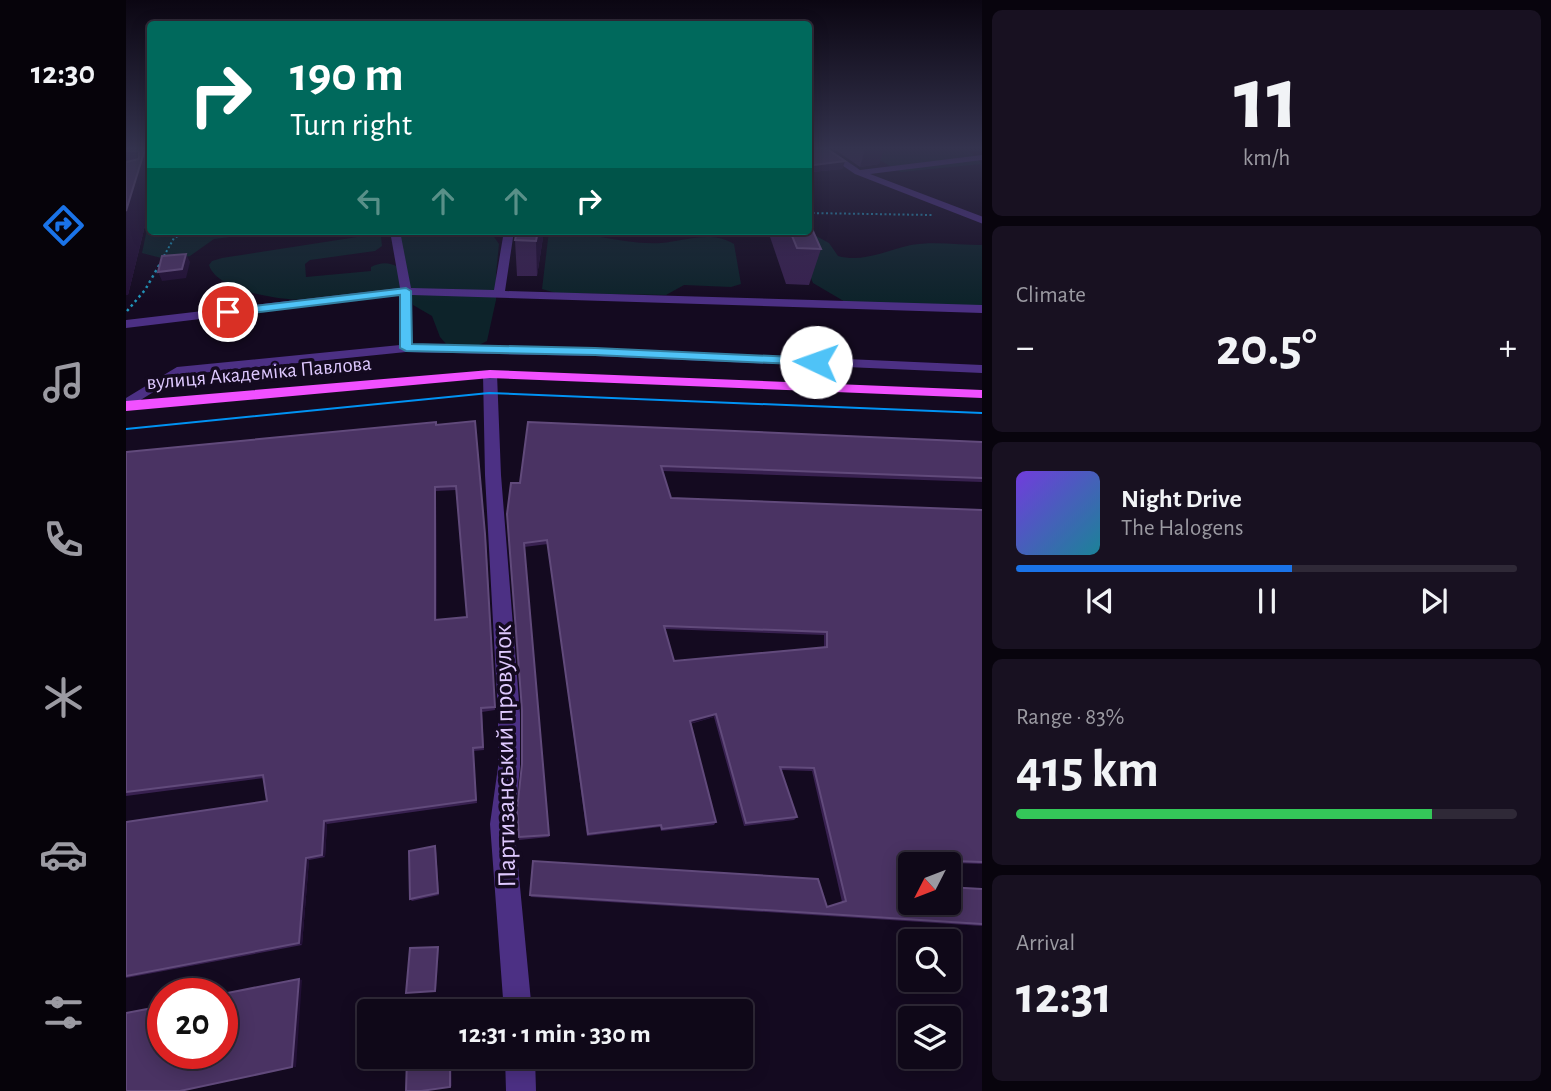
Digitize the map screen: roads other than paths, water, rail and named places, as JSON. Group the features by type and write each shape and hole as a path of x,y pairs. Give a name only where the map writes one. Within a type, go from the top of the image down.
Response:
{"main road":[{"name":"вулиця Академіка Павлова","path":"126,405 490,374 982,394"}],"street":[{"path":"929,200 982,221"},
{"path":"396,235 406,291 406,348"},
{"path":"499,293 508,235"},
{"path":"126,324 406,291 982,309"},
{"path":"126,405 177,371 406,348 595,352 982,369"},
{"name":"Партизанський провулок","path":"490,374 493,475 509,713 509,767 502,824 517,999"},
{"path":"520,1069 521,1091"}],"tram line":[{"path":"126,429 489,393 982,413"}]}
